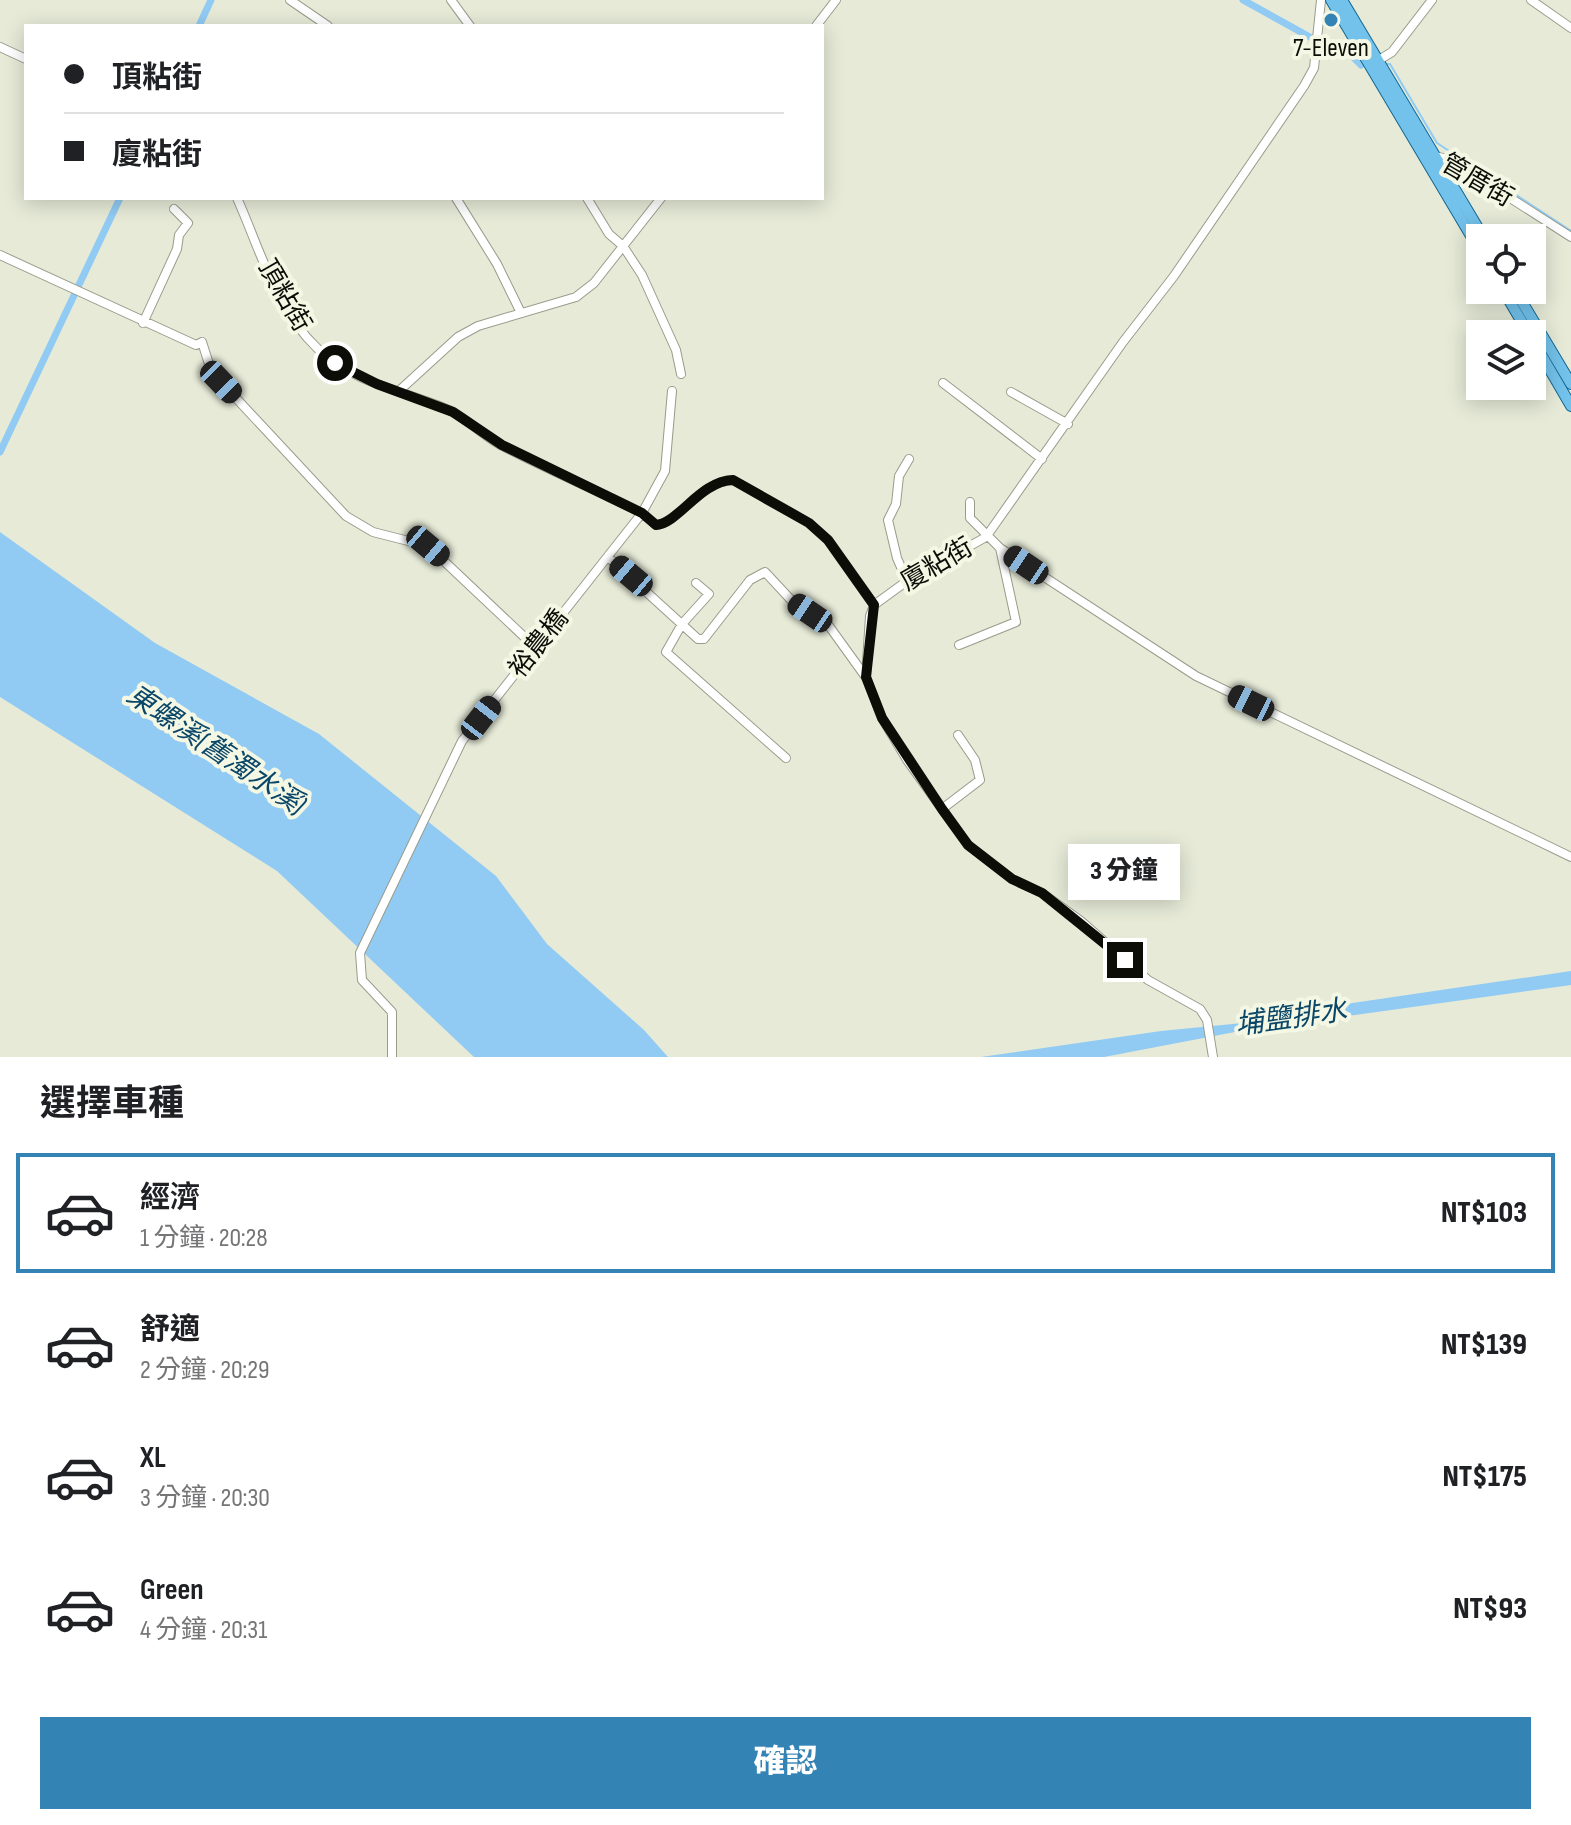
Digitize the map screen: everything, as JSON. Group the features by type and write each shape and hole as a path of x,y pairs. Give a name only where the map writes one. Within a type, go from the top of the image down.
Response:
{"main road":[{"path":"1331,0 1375,62 1476,224"},
{"path":"1342,0 1466,227"},
{"path":"1523,304 1571,384"},
{"path":"1546,363 1571,406"}],"street":[{"path":"290,0 325,24"},
{"path":"451,0 469,24"},
{"path":"818,24 836,0"},
{"name":"廈粘街","path":"1212,1054 1207,1020 1200,1009 1148,980 1081,921 1042,893 1012,879 968,845 882,718 866,677 874,605 907,581 986,537 1304,86 1314,68 1321,0"},
{"path":"1375,62 1392,52 1432,0"},
{"path":"1531,0 1571,28"},
{"path":"0,47 24,58"},
{"name":"管厝街","path":"1423,153 1451,160 1571,237"},
{"name":"頂粘街","path":"238,200 267,272 301,330 335,363 377,384 453,412 502,445 642,513 656,525 666,524 697,495 733,480 809,523 828,540 874,605"},
{"path":"457,200 497,264 521,313"},
{"path":"588,200 609,234 623,246 655,302 676,350 681,374"},
{"path":"400,390 458,337 478,326 576,297 594,283 659,200"},
{"path":"143,323 177,249 179,235 188,223 174,209"},
{"path":"0,255 143,323 196,345 202,342 210,367 221,382 346,516 373,532 428,546 536,648"},
{"path":"943,383 1042,459"},
{"path":"642,513 665,471 672,391"},
{"path":"1011,392 1068,424"},
{"path":"907,581 897,558 888,520 896,504 899,476 909,459"},
{"path":"970,502 970,518 1000,548 1196,676 1571,857"},
{"name":"裕農橋","path":"392,1057 392,1012 362,980 360,953 462,741 642,513"},
{"path":"959,645 1016,622 1000,548"},
{"path":"608,557 698,639 704,639 750,580 765,572 792,601 829,626 866,677"},
{"path":"696,583 709,594 682,624 668,645 668,655 786,758"},
{"path":"942,809 980,780 975,760 958,735"}],"water":[{"name":"東螺溪(舊濁水溪)","path":"0,532 155,643 319,734 496,876 547,944 644,1030 668,1057 474,1057 277,871 0,697"},
{"name":"埔鹽排水","path":"1571,971 1571,985 1240,1031 1104,1057 981,1057 1161,1031 1263,1021 1271,1015"}],"waterway":[{"path":"200,24 211,0"},
{"path":"1243,0 1328,47 1349,53 1361,65"},
{"path":"1384,64 1390,64 1437,143 1571,231"},
{"path":"0,452 119,200"}],"place":[{"name":"7-Eleven","path":"1331,20"}],"route":[{"path":"335,363 377,384 453,412 484,436 642,513 656,525 666,524 697,495 727,480 733,480 806,521 828,540 874,605 870,616 866,677 882,718 907,760 968,845 1012,879 1042,893 1081,921 1125,960"}]}
